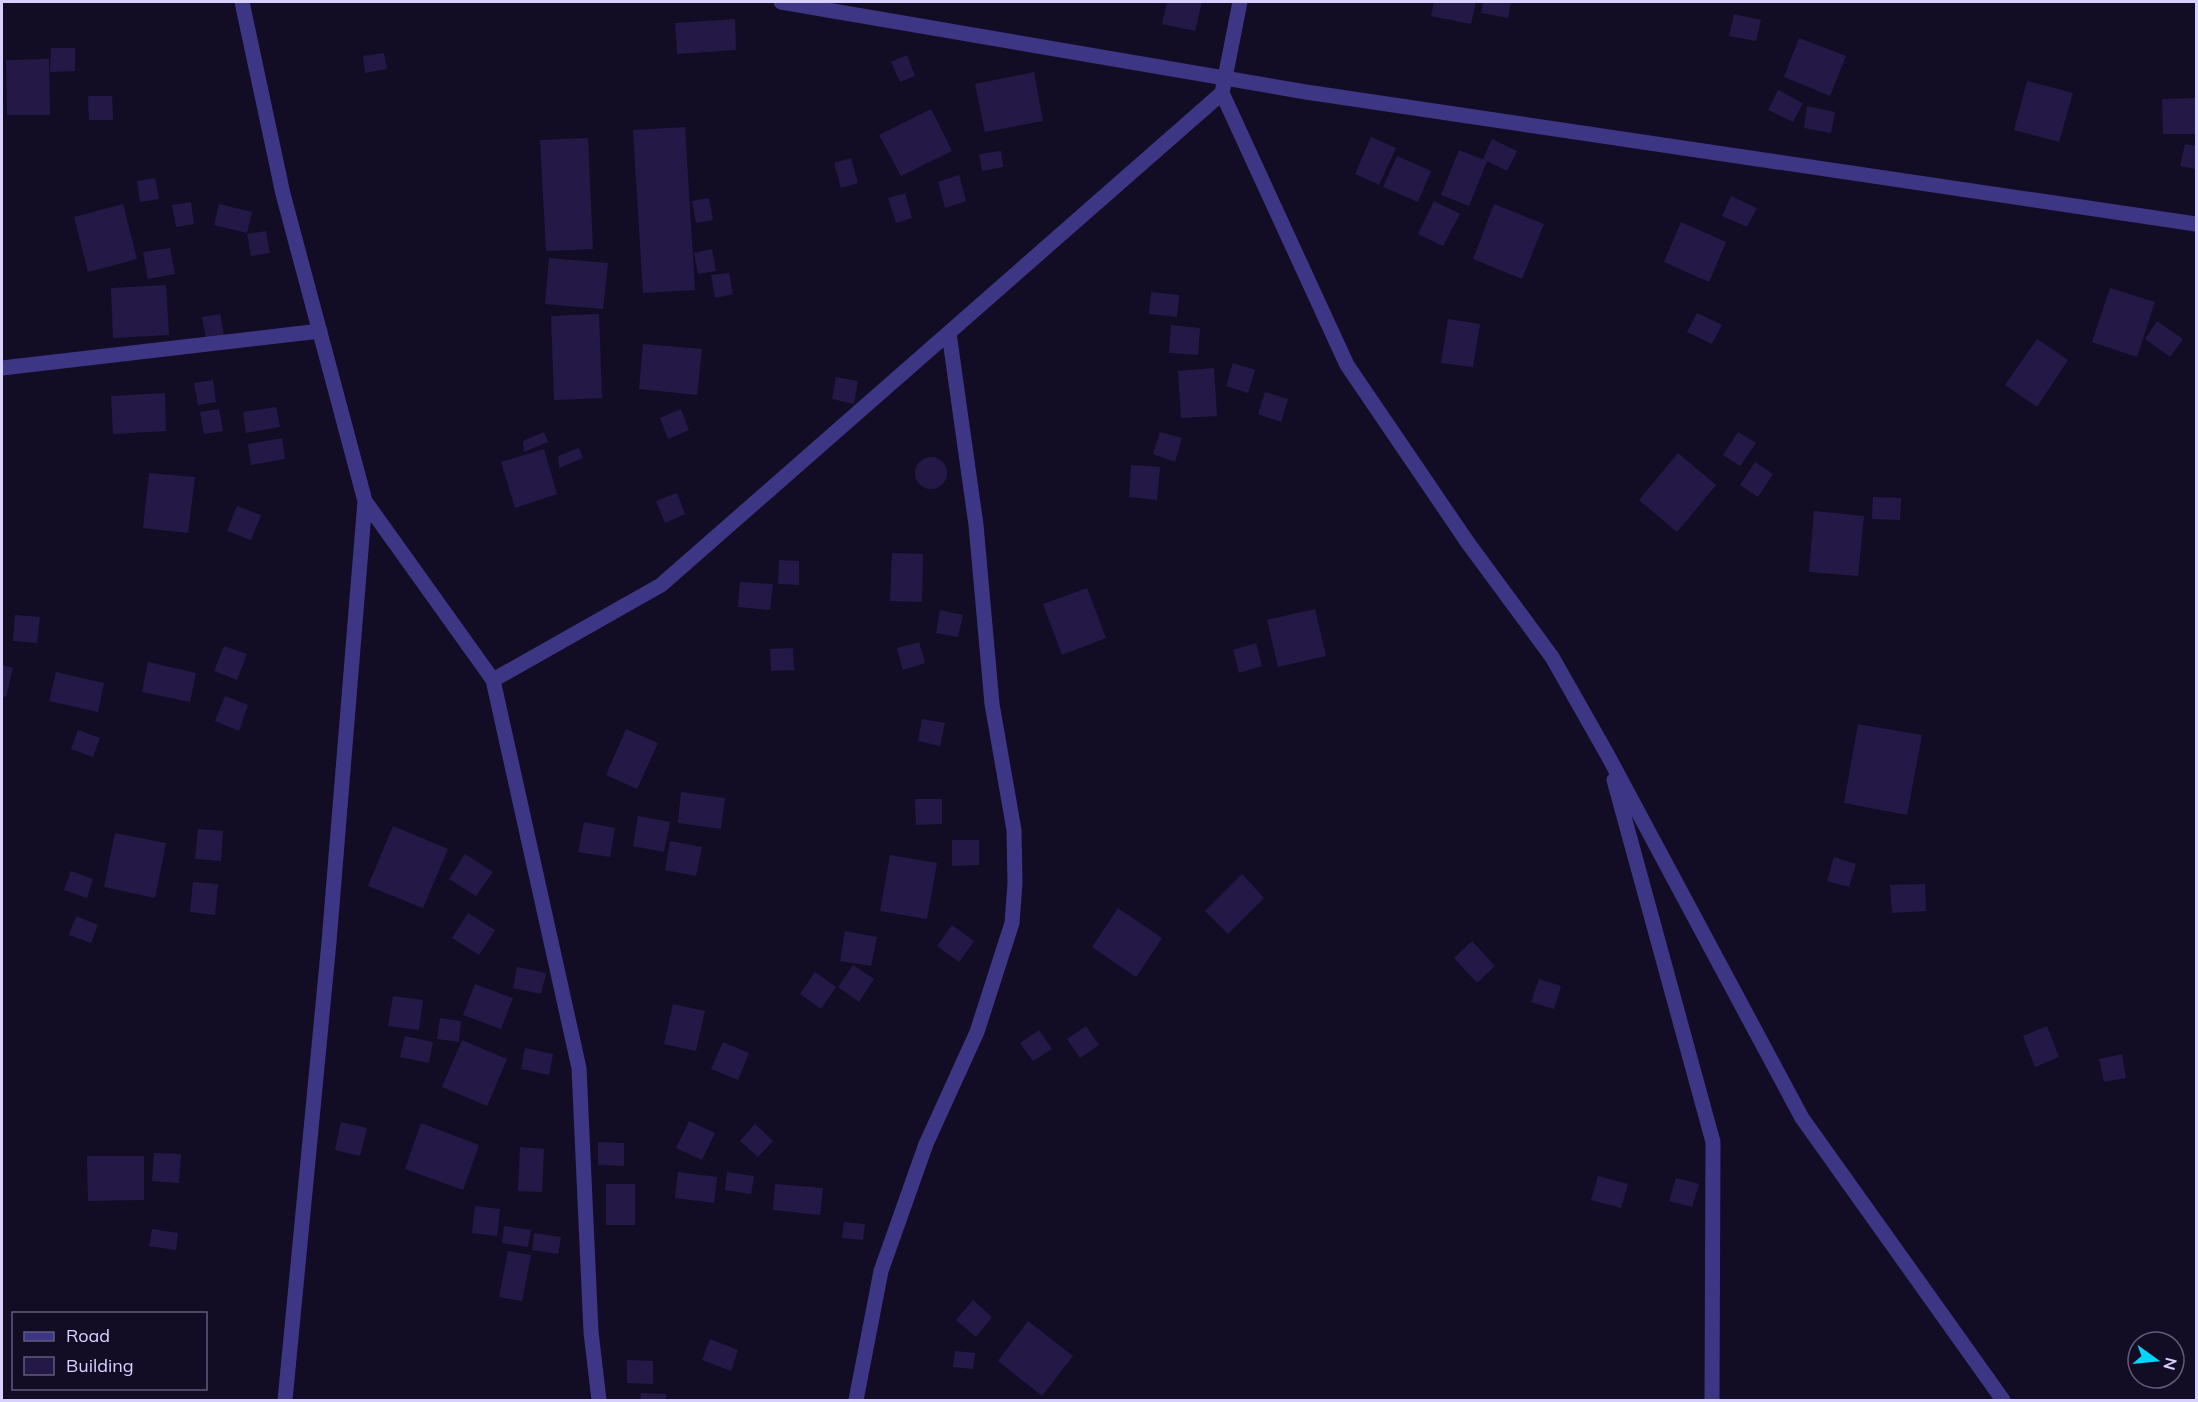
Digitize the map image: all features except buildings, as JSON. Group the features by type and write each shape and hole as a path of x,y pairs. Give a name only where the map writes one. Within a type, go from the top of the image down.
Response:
{"street":[{"path":"242,2 283,194 365,501 329,942 285,1401"},
{"path":"781,2 1223,85 1306,92 2196,224"},
{"path":"1240,2 1223,85 1347,365 1468,543 1552,657 1607,754 1802,1118 2003,1401"},
{"path":"494,680 662,585 949,333 1223,85"},
{"path":"2,368 320,331"},
{"path":"856,1401 881,1271 926,1144 976,1032 1012,923 1013,913 1014,830 992,704 976,525 949,333"},
{"path":"365,501 494,680 579,1068 591,1332 599,1401"},
{"path":"1607,754 1713,1142 1712,1401"}]}
